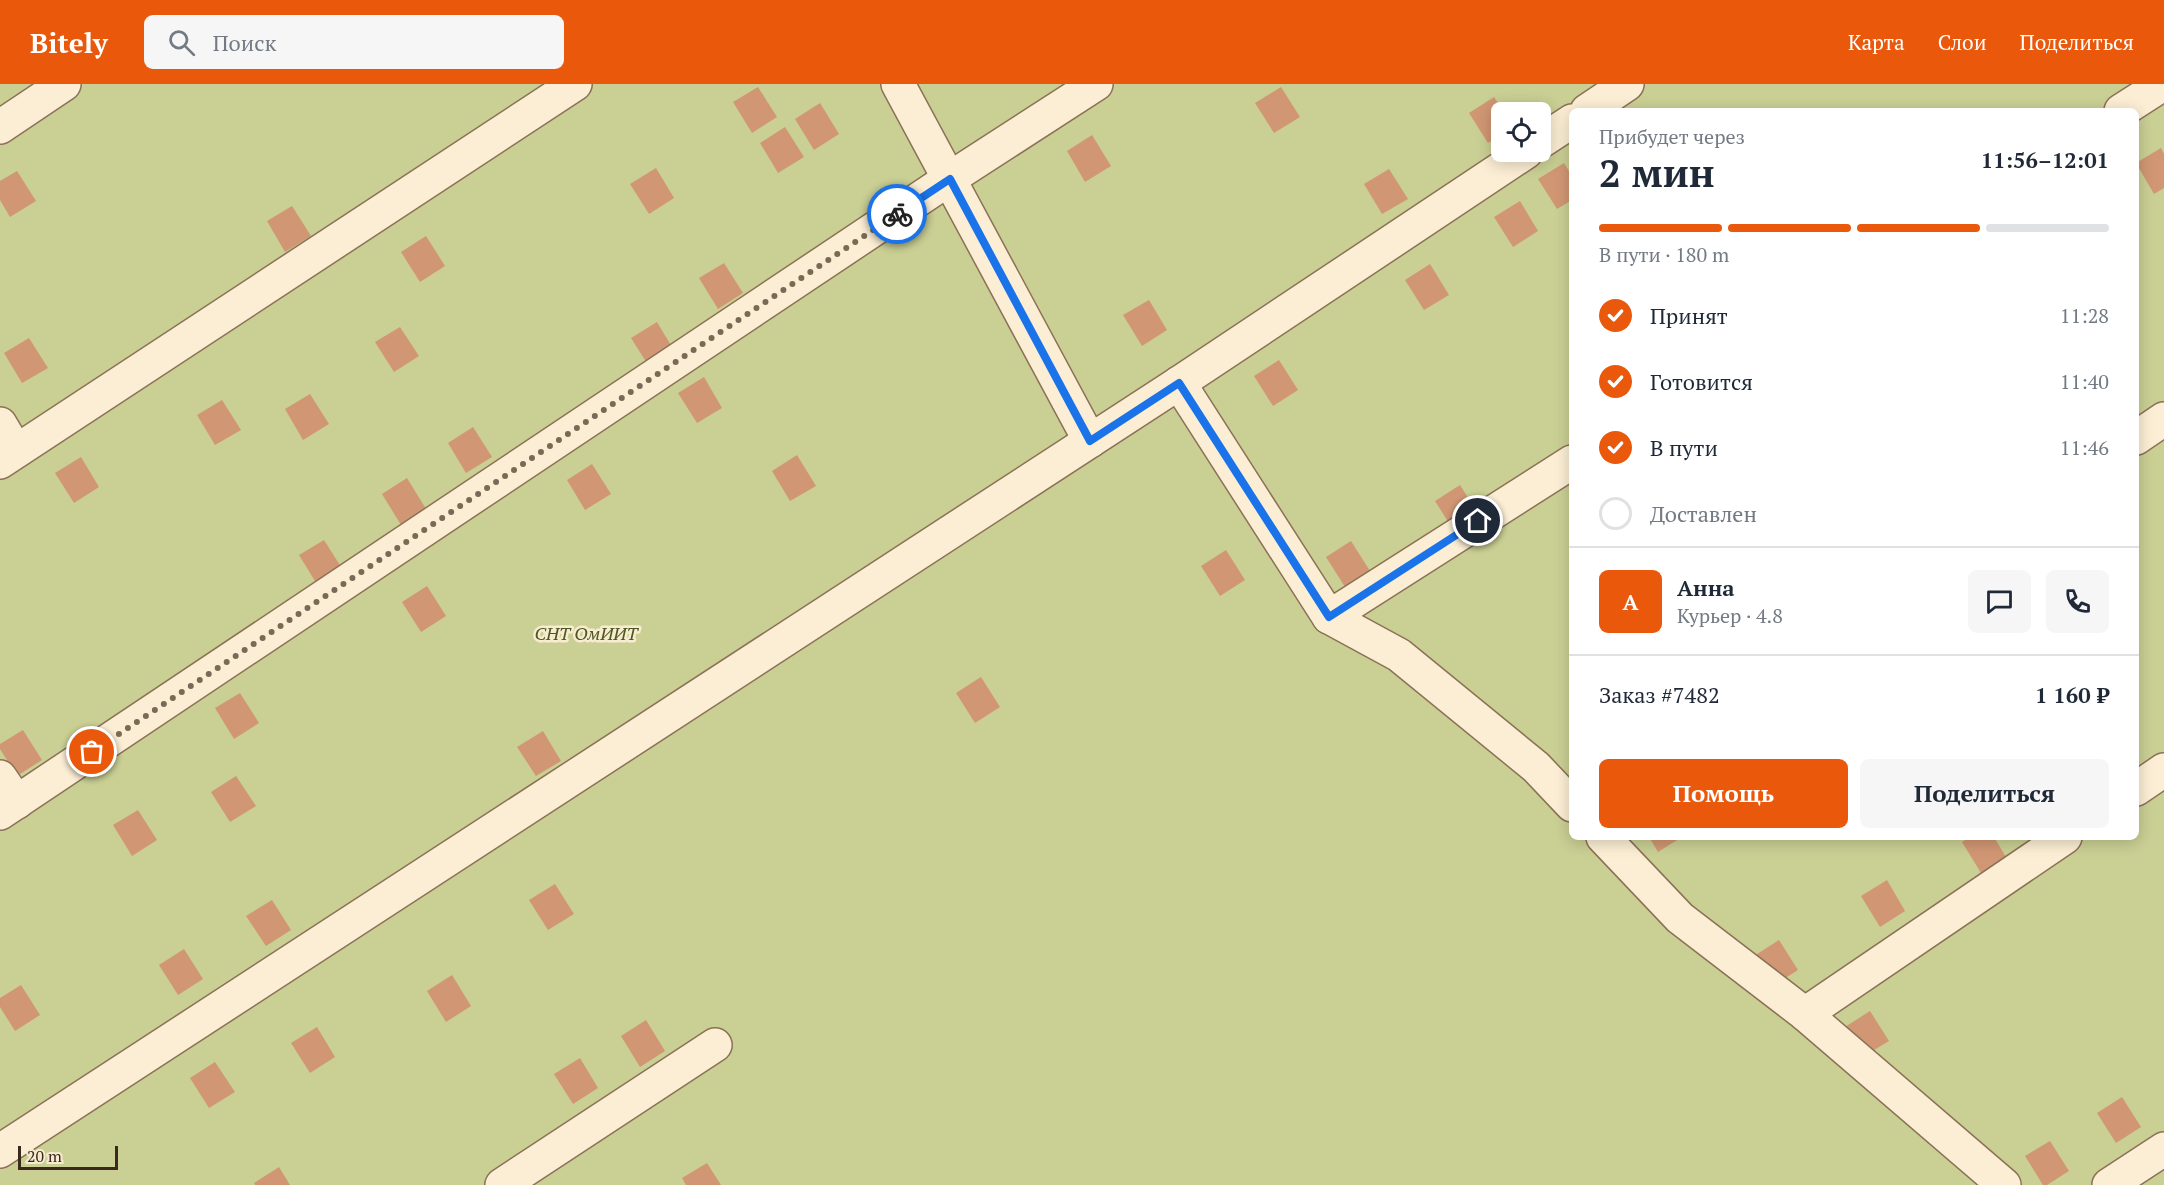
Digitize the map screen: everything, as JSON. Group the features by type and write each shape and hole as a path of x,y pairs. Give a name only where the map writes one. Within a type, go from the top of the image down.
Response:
{"street":[{"path":"0,127 64,84"},
{"path":"5,446 575,84"},
{"path":"898,84 1090,441"},
{"path":"6,797 1096,84"},
{"path":"1591,108 1627,84"},
{"path":"2126,108 2163,84"},
{"path":"1551,135 1569,123"},
{"path":"0,1151 1179,383 1511,162"},
{"path":"1179,383 1329,617 1399,655 1536,767 1569,802"},
{"path":"2139,436 2164,419"},
{"path":"1329,617 1569,464"},
{"path":"2139,787 2164,770"},
{"path":"1606,840 1680,918 1805,1014 2004,1185"},
{"path":"1805,1014 2061,840"},
{"path":"502,1185 715,1045"},
{"path":"2109,1185 2164,1149"}],"green space":[{"name":"СНТ ОмИИТ","path":"0,84 2164,84 2164,1185 0,1185"}],"building":[{"path":"758,87 777,117 752,133 733,102"},
{"path":"1281,87 1300,117 1274,133 1255,103"},
{"path":"1494,97 1497,102 1491,102 1491,141 1488,143 1469,113"},
{"path":"820,103 839,134 814,150 795,119"},
{"path":"785,127 804,157 778,173 760,143"},
{"path":"1092,135 1111,166 1085,182 1067,151"},
{"path":"2161,148 2164,154 2164,188 2154,194 2139,168 2139,161"},
{"path":"1564,163 1569,171 1569,202 1557,209 1538,179"},
{"path":"656,168 674,198 649,214 630,184"},
{"path":"1389,169 1408,199 1382,214 1364,184"},
{"path":"17,171 36,201 10,217 0,200 0,181"},
{"path":"1520,201 1538,231 1513,247 1494,217"},
{"path":"292,206 311,236 285,252 267,221"},
{"path":"426,236 445,266 420,282 401,252"},
{"path":"724,263 743,293 718,309 699,278"},
{"path":"1430,264 1449,295 1424,310 1405,280"},
{"path":"1149,300 1167,330 1142,346 1123,315"},
{"path":"657,322 675,352 650,368 631,338"},
{"path":"400,327 419,356 394,372 375,342"},
{"path":"29,338 48,368 22,383 4,353"},
{"path":"1279,360 1298,390 1273,406 1254,376"},
{"path":"704,377 722,408 697,423 678,393"},
{"path":"310,394 329,424 303,440 285,409"},
{"path":"222,400 241,430 215,445 197,415"},
{"path":"473,427 492,457 466,473 448,443"},
{"path":"797,455 816,486 790,501 772,471"},
{"path":"81,457 99,487 74,503 55,473"},
{"path":"592,464 611,494 585,510 567,480"},
{"path":"407,478 426,509 401,525 382,494"},
{"path":"1460,485 1479,515 1454,531 1435,501"},
{"path":"324,540 343,570 318,586 299,555"},
{"path":"1351,541 1370,571 1345,587 1326,557"},
{"path":"1226,550 1245,580 1220,596 1201,566"},
{"path":"427,586 446,616 421,632 402,602"},
{"path":"981,677 1000,707 975,723 956,693"},
{"path":"240,693 259,723 234,739 215,708"},
{"path":"23,730 42,760 17,776 0,749 0,744"},
{"path":"543,731 561,761 536,776 517,747"},
{"path":"236,776 256,806 230,822 211,792"},
{"path":"138,810 157,840 132,856 113,825"},
{"path":"1651,840 1677,840 1658,852"},
{"path":"1965,840 1996,840 2006,857 1981,873 1962,842"},
{"path":"1887,880 1905,911 1880,927 1861,896"},
{"path":"555,884 574,914 548,930 529,900"},
{"path":"272,900 291,930 266,946 246,916"},
{"path":"1779,940 1798,970 1773,986 1754,956"},
{"path":"184,949 203,979 178,995 159,965"},
{"path":"452,975 471,1006 446,1022 427,991"},
{"path":"21,985 40,1015 15,1031 0,1007 0,998"},
{"path":"1870,1011 1889,1041 1864,1056 1845,1027"},
{"path":"646,1020 665,1051 640,1067 621,1036"},
{"path":"317,1027 335,1057 310,1073 291,1043"},
{"path":"580,1058 598,1088 573,1104 554,1074"},
{"path":"215,1062 235,1092 209,1108 190,1078"},
{"path":"2122,1097 2141,1127 2116,1143 2097,1113"},
{"path":"2050,1141 2069,1171 2047,1185 2043,1185 2025,1156"},
{"path":"707,1163 721,1185 686,1185 682,1178"},
{"path":"279,1167 290,1185 255,1185 254,1183"}],"way so far":[{"path":"92,752 897,214"}],"route":[{"path":"897,214 950,179 1090,441 1179,383 1329,617 1478,521"}]}
